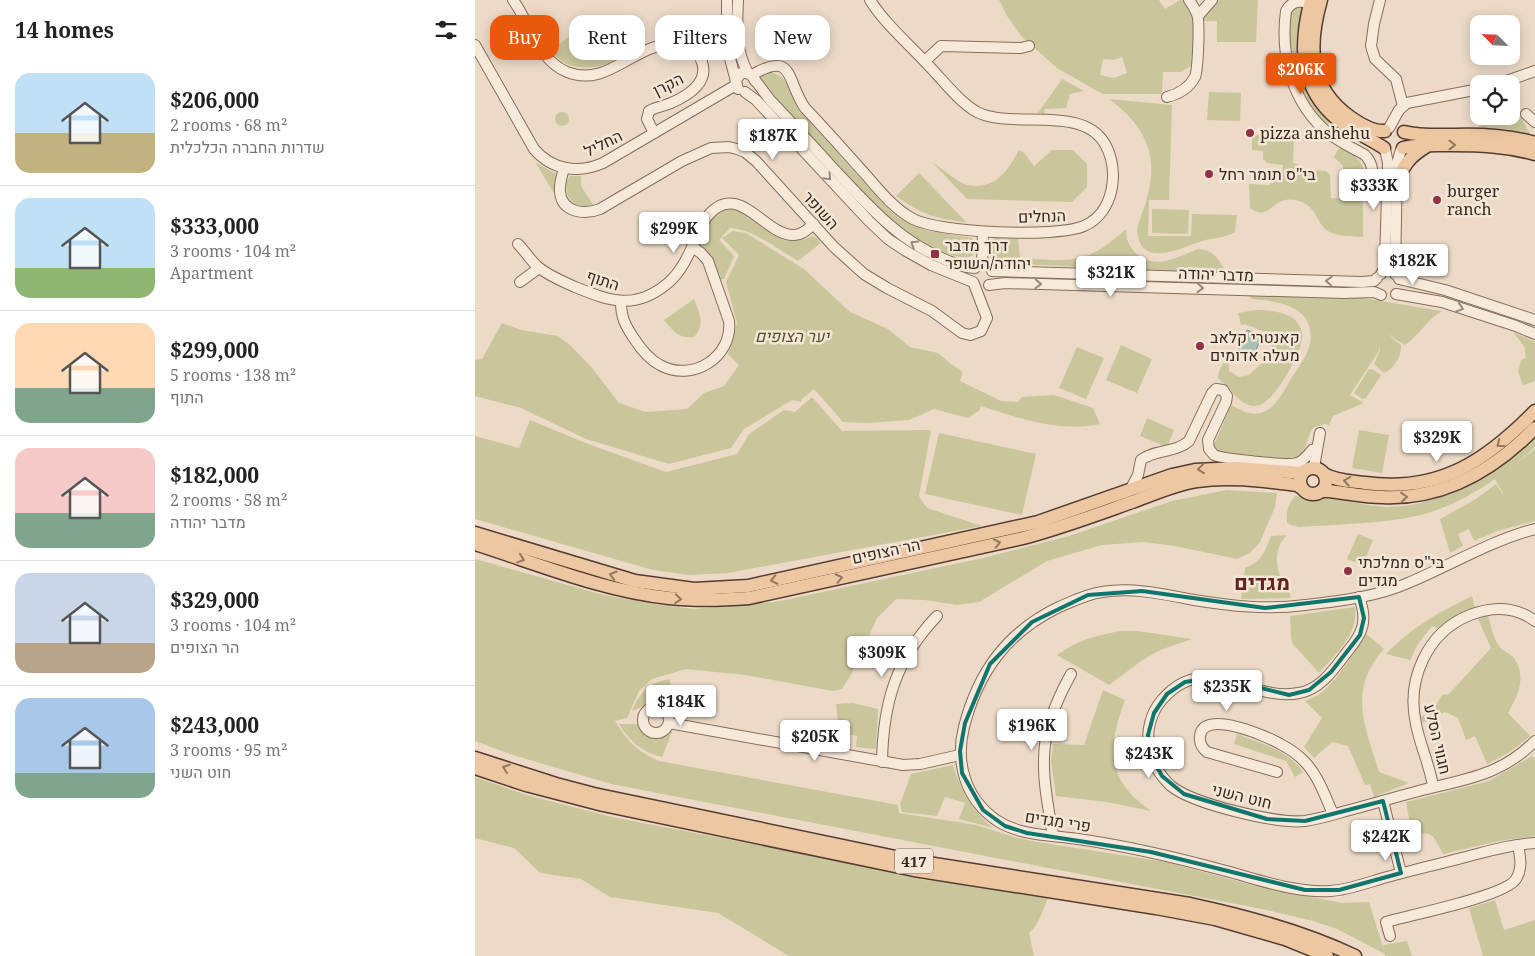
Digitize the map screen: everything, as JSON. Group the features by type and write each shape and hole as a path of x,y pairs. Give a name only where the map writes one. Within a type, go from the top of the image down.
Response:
{"main road":[{"path":"1314,1 1317,16 1313,50 1316,70 1321,84 1335,104 1348,116 1371,128 1395,130 1417,135 1475,134 1509,136 1535,143"},
{"path":"1314,1 1304,36 1303,50 1307,73 1320,101 1340,121 1391,152 1428,145 1507,147 1535,154"},
{"path":"1385,148 1381,140 1395,130"},
{"path":"1395,130 1406,140 1402,149"},
{"path":"1397,186 1409,158 1428,145"},
{"path":"1535,411 1508,438 1482,457 1460,470 1431,480 1406,485 1381,486 1339,480 1319,470 1310,468 1302,473 1300,479 1302,488 1305,492 1313,494 1329,491 1386,498 1407,497 1435,492 1465,480 1489,467 1516,447 1535,428"},
{"name":"הר הצופים","path":"475,533 635,581 671,587 713,588 748,586 1038,522 1164,478 1195,470 1224,467 1302,473"},
{"path":"1319,470 1326,483 1321,491"},
{"name":"הר הצופים","path":"475,544 632,592 670,598 713,600 749,598 1023,538 1059,528 1176,486 1197,481 1224,479 1253,480 1302,488"},
{"name":"417","path":"475,758 594,794 915,861 1190,904 1217,910 1273,925 1333,946 1355,956"},
{"name":"417","path":"475,768 526,785 603,805 914,870 1215,919 1285,939 1327,956"}],"street":[{"name":"הקרן","path":"513,0 548,58 559,68 572,74 592,76 607,72 650,48 662,44 680,46 696,52 702,61 701,81 693,90 673,102 649,111 647,119 654,133"},
{"path":"727,0 727,47 739,89 757,100 868,220 888,239 931,265 974,283 979,287 989,285 993,280 992,271 987,266 965,267 935,256 911,243 895,231 770,100 751,76 741,58 738,46 738,0"},
{"name":"הנחלים","path":"751,76 767,66 773,65 781,67 788,72 799,99 805,108 891,203 900,211 925,224 946,229 983,232 1050,232 1073,230 1086,225 1098,217 1108,201 1113,184 1111,162 1104,143 1098,136 1091,130 1075,124 991,116 977,112 960,98 883,17 870,0"},
{"path":"1167,97 1185,89 1196,74 1198,16 1189,0"},
{"path":"1198,16 1212,0"},
{"path":"1380,0 1373,24 1371,46 1375,59 1394,75 1398,81 1403,106 1395,130"},
{"path":"1314,1 1293,2 1286,11 1285,39 1287,61 1295,90 1305,109 1329,134 1369,159 1373,168 1372,188"},
{"name":"החליל","path":"475,45 534,149 548,162 564,168 582,169 596,166 654,133 736,82"},
{"path":"925,61 941,46 1021,48 1029,46"},
{"path":"1520,76 1535,71"},
{"path":"736,82 741,74 751,76"},
{"path":"745,92 754,87 751,76"},
{"path":"1403,106 1411,101 1470,91"},
{"path":"1527,114 1535,122"},
{"path":"1329,134 1340,121"},
{"name":"השופר","path":"564,168 560,186 561,198 573,210 591,212 600,209 698,153 711,148 729,147 750,156 844,256 864,274 932,311 965,334 974,334 981,331 987,315 974,283"},
{"path":"1385,148 1388,163 1385,266 1379,276 1376,288 1381,295 1388,297 1396,294 1442,302 1535,334"},
{"path":"1396,294 1400,285 1397,276 1397,163 1402,149"},
{"name":"התוף","path":"519,244 539,268 556,279 603,298 621,302 644,297 668,283 680,269 710,213 721,206 728,204 745,207 778,230 789,235 800,234 814,224"},
{"path":"974,283 972,274 979,266 983,232"},
{"path":"621,302 621,314 625,325 644,353 655,362 669,369 686,370 703,367 711,363 726,344 730,329 729,321 708,261 692,247"},
{"path":"520,282 539,268"},
{"name":"מדבר יהודה","path":"992,271 1363,282 1374,281 1379,276"},
{"path":"1379,276 1388,272 1535,320"},
{"name":"מדבר יהודה","path":"989,285 1005,283 1374,292 1381,295"},
{"name":"השופר","path":"955,328 963,336 971,339 981,337 988,330 992,314 984,292 989,285"},
{"path":"1129,490 1136,480 1141,460 1183,446 1189,441 1212,392 1216,389 1223,390 1227,396 1208,440 1209,449 1214,455 1296,464 1306,458 1312,450 1317,449"},
{"path":"1319,470 1317,449 1320,433"},
{"path":"1139,468 1145,476 1164,478"},
{"name":"פרי מגדים","path":"1535,529 1476,550 1408,584 1359,597 1292,607 1247,607 1142,590 1128,590 1099,592 1074,600 1032,622 999,651 977,690 965,723 960,755 960,764 967,786 983,810 1005,826 1027,833 1106,843 1160,854 1305,890 1339,890 1401,873 1518,845 1535,843"},
{"name":"חוט השני","path":"1359,597 1364,618 1360,635 1327,678 1309,690 1289,695 1280,694 1229,680 1207,677 1185,682 1167,694 1159,703 1151,722 1149,745 1155,766 1172,787 1196,800 1280,821 1305,821 1433,787"},
{"name":"חגווי הסלע","path":"1535,621 1527,615 1511,610 1491,608 1454,622 1446,628 1428,649 1420,664 1414,687 1416,725 1429,766 1433,787 1493,771 1514,760 1535,741"},
{"path":"882,762 885,717 894,682 918,637 937,616"},
{"path":"1053,836 1044,770 1044,756 1056,708 1071,674"},
{"path":"669,724 903,765 920,764 960,755"},
{"path":"1277,772 1207,752 1203,749 1199,738 1201,732 1209,725 1234,726 1284,746 1303,760 1311,769 1333,814"},
{"path":"1388,799 1390,828 1401,873"},
{"path":"1390,936 1387,922 1490,894 1512,884 1517,878 1520,869 1518,845"}],"highlighted area":[{"path":"1142,591 1265,608 1359,597 1364,618 1360,635 1331,672 1309,690 1289,695 1217,677 1185,682 1167,694 1154,713 1148,735 1151,756 1162,776 1184,794 1267,819 1305,821 1383,801 1401,873 1339,890 1305,890 1151,852 1027,833 1005,826 983,810 962,773 960,751 965,723 990,664 1032,622 1088,595"}],"green space":[{"path":"999,0 1159,0 1165,9 1180,0 1184,0 1195,21 1194,64 1181,72 1163,72 1162,94 1103,94 1057,68 1022,37 1007,16","holes":["1122,57 1127,73 1114,78 1100,75 1103,59 1113,60"]},
{"path":"1218,0 1258,0 1256,42 1217,42 1217,21 1203,21 1207,12"},
{"path":"1297,5 1303,7 1330,121 1328,125 1307,104 1290,62 1288,43 1290,14"},
{"path":"569,37 569,60 614,60 599,66 575,67 559,59 559,44"},
{"path":"771,72 786,82 798,109 889,210 900,219 924,230 972,238 975,242 973,255 965,258 942,252 915,237 886,216 764,85 760,79 763,74"},
{"path":"1062,79 1084,91 1070,94 1066,108 1045,109 1044,114 1038,113"},
{"path":"1209,92 1241,93 1240,121 1207,120"},
{"path":"1109,99 1172,105 1169,200 1149,200 1148,236 1191,236 1192,214 1237,215 1235,232 1173,251 1153,253 1145,250 1140,242 1137,230 1148,194 1151,161 1144,138 1138,127 1130,117"},
{"path":"559,112 565,112 569,119 565,126 559,126 555,122 555,116"},
{"path":"1520,116 1531,135 1507,129 1479,127 1479,125 1520,125"},
{"path":"1254,135 1289,137 1294,140 1293,163 1298,164 1298,169 1326,171 1330,175 1331,198 1360,199 1363,204 1363,237 1343,236 1326,230 1309,206 1295,200 1281,201 1263,212 1257,212 1250,208 1249,184 1270,185 1270,182 1274,181 1274,179 1282,180 1283,165 1267,163 1263,159 1263,151 1252,150"},
{"path":"1341,148 1361,162 1365,185 1344,185 1343,166 1334,157 1338,149"},
{"path":"1019,150 1024,153 1034,166 1052,150 1073,150 1087,164 1087,187 1072,202 967,199 932,162 962,183 974,186 984,185 991,183 1002,175"},
{"path":"535,162 558,175 557,198"},
{"path":"919,173 966,222 929,215 896,196"},
{"path":"570,176 581,176 581,186 594,206 579,206 570,200 566,188"},
{"path":"728,209 743,213 783,238 800,240 814,236 821,243 798,261 757,236 730,228 719,240 734,256 724,279 718,279 698,243 712,218"},
{"path":"1152,209 1189,210 1188,234 1152,233"},
{"path":"1126,229 1132,249 1150,261 1165,261 1198,249 1214,255 1224,269 1211,273 996,263 990,260 990,244 994,238 1018,239 1020,258 1065,260 1083,257 1096,252"},
{"name":"יער הצופים","path":"733,231 746,233 804,269 850,312 888,329 910,347 938,353 963,372 960,381 1001,401 1018,402 1022,397 1054,395 1093,408 1100,424 1070,427 1040,423 981,406 979,411 968,418 934,409 909,420 867,423 843,422 814,389 801,402 792,400 744,429 731,448 669,464 586,439 521,408 475,396 475,360 482,359 502,323 521,330 558,336 571,346 593,369 619,403 646,412 687,409 704,393 724,386 739,365 728,354 737,323 726,282 739,255 722,238"},
{"path":"1248,295 1351,296 1442,311 1432,318 1405,345 1393,338 1390,333 1392,338 1401,345 1399,358 1384,373 1374,364 1380,350 1380,345 1379,351 1350,395 1364,403 1333,416 1329,425 1324,424 1313,428 1302,453 1294,458 1286,459 1220,452 1214,449 1231,405 1255,414 1268,410 1280,397 1303,361 1310,343 1310,331 1307,321 1301,314 1284,304 1252,299"},
{"path":"694,299 700,318 700,328 694,337 684,337 673,331 664,320"},
{"path":"1256,310 1275,311 1293,318 1299,325 1302,335 1297,355 1280,386 1266,401 1255,406 1241,401 1218,377 1226,360 1229,362 1229,371 1239,377 1249,375 1265,360 1272,346 1269,334 1245,324 1241,325 1238,313"},
{"path":"1513,332 1535,342 1535,381 1523,385 1518,372 1521,360 1526,358 1524,346"},
{"path":"1121,345 1152,359 1137,393 1106,380"},
{"path":"1077,347 1104,358 1086,399 1059,388"},
{"path":"1369,369 1381,375 1366,398 1362,399 1354,393"},
{"path":"812,397 842,431 931,430 919,496 927,508 982,526 728,573 689,575 653,570 475,519 475,436 519,448 530,420 583,442 666,472 737,454 749,434 784,410 795,412"},
{"path":"1147,418 1174,430 1167,447 1140,436"},
{"path":"1359,430 1389,435 1382,473 1352,468"},
{"path":"939,433 1036,454 1022,515 925,494"},
{"path":"1535,437 1535,447 1510,468 1482,488 1437,510 1406,518 1376,522 1299,527 1287,523 1288,508 1295,496 1310,500 1327,499 1386,507 1407,506 1448,495 1486,476 1504,464"},
{"path":"1535,449 1535,521 1497,531 1474,541 1469,529 1458,534 1463,546 1450,553 1440,519 1476,499 1496,484 1505,497 1495,479"},
{"path":"1227,490 1277,493 1275,507 1260,542 1250,553 1237,559 1175,546 1143,542 1102,545 1047,561 979,602 957,605 925,600 896,599 877,618 852,673 842,689 833,691 745,675 686,669 652,679 639,691 627,718 615,721 624,735 634,745 659,761 898,805 899,813 976,825 1037,842 1166,862 1263,888 1343,903 1369,902 1384,951 1383,945 1407,941 1412,956 1385,956 1385,954 1337,929 1267,910 611,784 513,755 475,741 475,559 600,594 653,604 693,609 775,602 983,558 1069,536 1172,501"},
{"path":"1358,534 1373,540 1363,565 1347,559"},
{"path":"1287,535 1280,545 1277,563 1282,581 1291,598 1241,599 1245,568 1251,566 1259,559 1265,551 1271,536"},
{"path":"1472,596 1475,607 1438,628 1432,626 1418,644 1410,660 1386,654 1416,628"},
{"path":"1355,607 1355,617 1350,635 1319,673 1293,644 1290,616"},
{"path":"1488,616 1497,643 1500,648 1514,658 1520,672 1518,693 1508,713 1530,736 1510,752 1487,764 1475,736 1466,740 1458,718 1445,712 1423,723 1421,717 1434,709 1442,695 1449,694 1491,648 1478,619"},
{"path":"1120,631 1138,631 1192,639 1160,650 1144,659 1109,685 1057,655 1087,639"},
{"path":"1365,633 1384,649 1373,664 1362,694 1362,709 1369,739 1379,772 1409,783 1374,797 1370,784 1365,785 1348,746 1332,742 1314,758 1304,747 1322,718 1305,701 1320,693 1334,680 1352,656"},
{"path":"670,679 671,707 655,702 632,711 638,698 646,689 663,680"},
{"path":"1103,690 1125,700 1114,736 1113,748 1117,771 1130,793 1151,811 1107,802 1056,796 1051,762 1053,744 1084,745"},
{"path":"853,703 878,709 876,749 856,747 857,736 839,732 836,704"},
{"path":"619,724 638,724 647,735 655,737 667,731 672,732 662,757 649,753 637,745 627,736"},
{"path":"1237,734 1282,753 1297,764 1303,772 1295,777 1286,761 1234,744"},
{"path":"1532,756 1535,759 1535,836 1499,841 1443,854 1429,834 1412,835 1406,802 1489,781"},
{"path":"953,765 968,799 993,828 959,819 965,803 945,797 937,816 902,812 900,804 911,774"},
{"path":"475,777 530,796 612,817 862,865 924,880 967,884 1048,898 1038,921 1029,933 1034,956 789,956 718,913 610,897 581,879 540,873 514,848 475,838"},
{"path":"1495,900 1504,930 1535,920 1535,956 1483,956 1469,908"}],"shaded area":[{"path":"1247,330 1262,336 1252,359 1237,353"}],"place":[{"name":"pizza anshehu","path":"1250,133"},
{"name":"בי\"ס תומר רחל","path":"1209,174"},
{"name":"burger ranch","path":"1437,200"},
{"name":"דרך מדבר יהודה/השופר","path":"935,254"},
{"name":"קאנטרי קלאב מעלה אדומים","path":"1200,346"},
{"name":"בי\"ס ממלכתי מגדים","path":"1348,571"}],"district":[{"name":"מגדים","path":"1262,582"}]}
